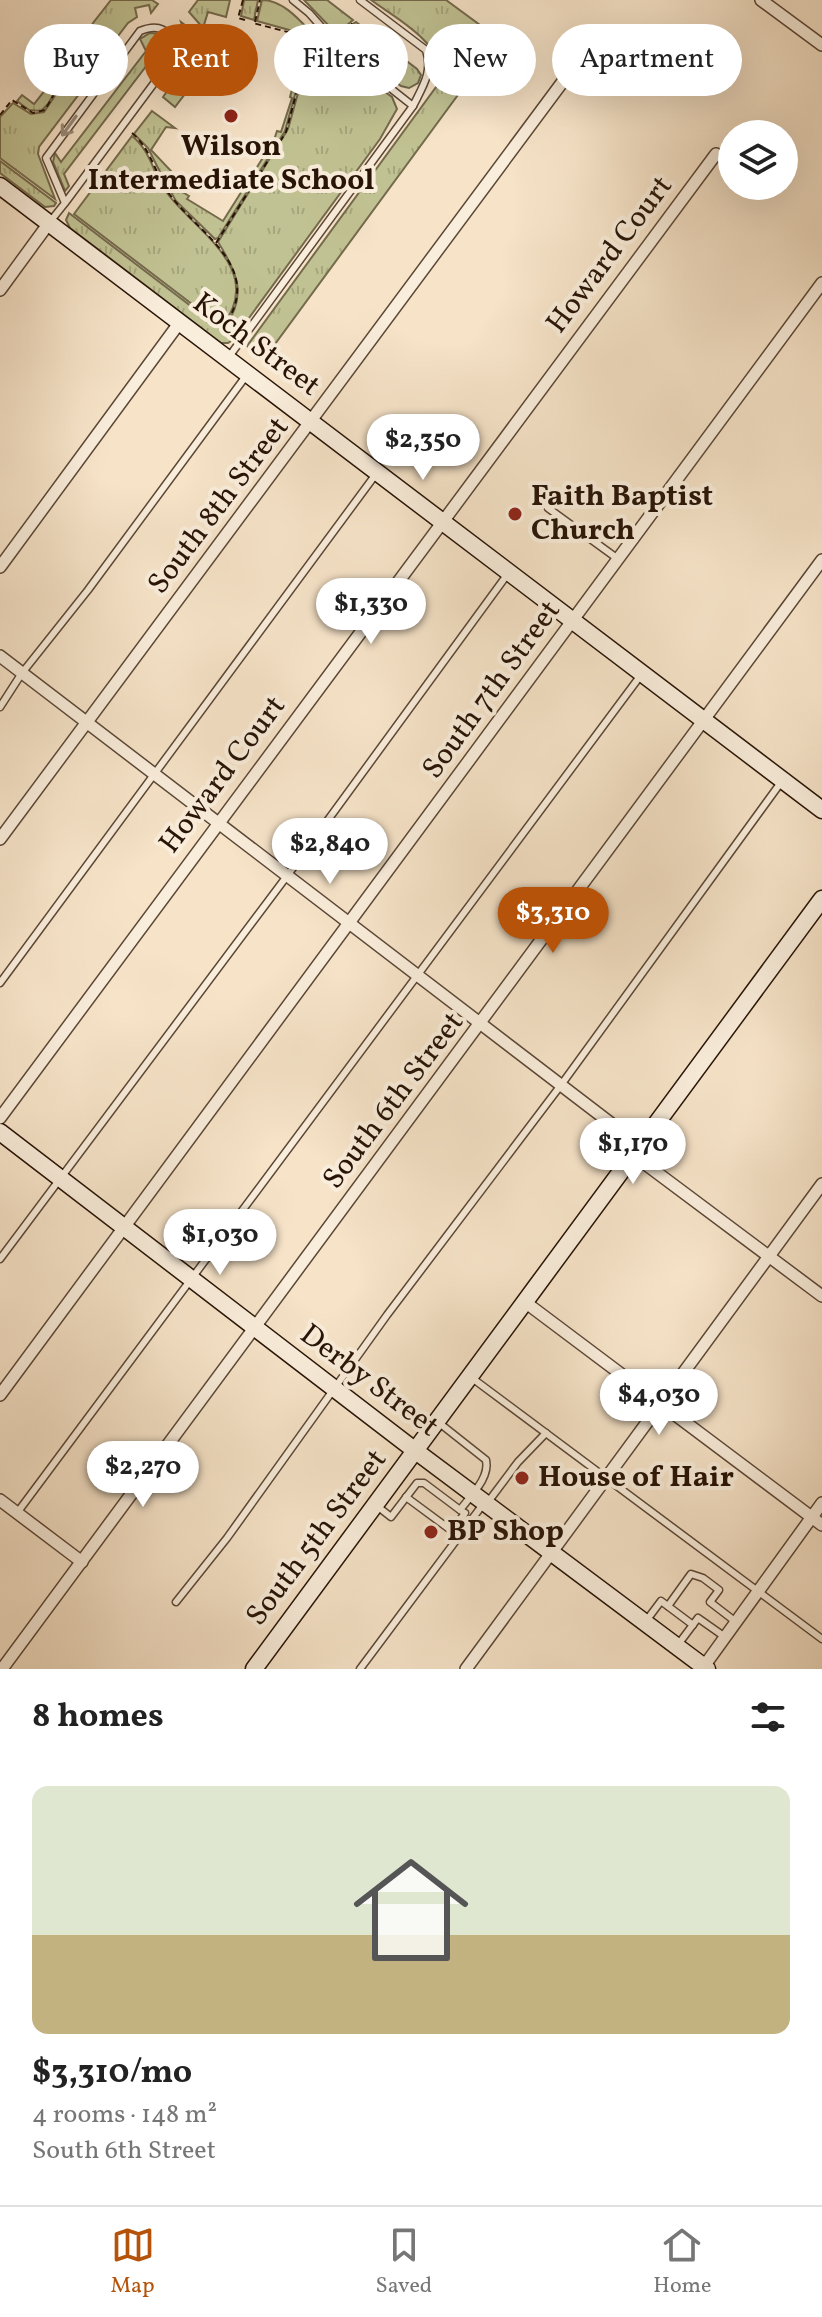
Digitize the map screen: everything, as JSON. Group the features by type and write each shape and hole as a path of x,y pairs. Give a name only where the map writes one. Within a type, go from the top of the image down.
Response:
{"street":[{"path":"761,0 822,45"},
{"name":"South 8th Street","path":"0,839 552,96"},
{"name":"Howard Court","path":"0,1118 716,154"},
{"name":"Koch Street","path":"0,186 822,810"},
{"path":"0,290 49,223"},
{"name":"South 7th Street","path":"0,1395 822,283"},
{"path":"0,567 180,322"},
{"name":"South 6th Street","path":"2,1669 822,560"},
{"path":"0,656 561,1085 635,1149 822,1296"},
{"name":"South 5th Street","path":"254,1669 822,899"},
{"name":"Derby Street","path":"0,1132 254,1329 704,1668"},
{"path":"466,1669 822,1184"},
{"path":"525,1302 822,1525"},
{"path":"0,1500 82,1562"},
{"path":"704,1668 822,1503"}],"lane":[{"path":"293,0 342,50 413,106"},
{"path":"228,358 413,106 429,74 426,50 360,0"},
{"path":"49,223 65,203 175,55 174,39 167,31 157,27 140,31 46,158 65,203"},
{"path":"0,707 22,673 88,590 248,374"},
{"path":"0,983 377,472"},
{"path":"548,508 618,559"},
{"path":"0,1259 287,876 509,572"},
{"path":"17,1513 642,674"},
{"path":"176,1602 227,1538 387,1315 561,1085 782,780"},
{"path":"471,1377 822,1639"},
{"path":"438,1422 486,1460 481,1500"},
{"path":"360,1669 481,1500 546,1433"},
{"path":"432,1489 444,1472"},
{"path":"377,1506 391,1517 408,1495 417,1483 424,1483 465,1513 452,1531 408,1495 394,1482"},
{"path":"460,1510 481,1500"},
{"path":"668,1606 691,1574 703,1578 719,1590 677,1647"},
{"path":"645,1623 661,1601 693,1625"},
{"path":"710,1602 736,1622"},
{"path":"698,1618 725,1637"}],"path":[{"path":"243,0 238,18 245,20"},
{"path":"260,0 254,23 274,28"},
{"path":"351,24 354,21"},
{"path":"0,115 12,100 33,113 45,110 53,96"},
{"path":"216,243 286,132 296,96"},
{"path":"132,133 147,148 162,182 176,203 230,261 237,284 233,310 222,329"},
{"path":"162,182 170,175"}],"green space":[{"path":"111,0 152,0 158,4 151,13 149,5 135,8 137,17 127,24 93,23"},
{"path":"198,0 230,0 226,17 208,12 204,24 200,24 189,12"},
{"path":"244,0 258,0 254,20 241,16"},
{"path":"262,0 288,10 303,24 274,26 257,21"},
{"path":"304,0 327,0 353,20 348,24 327,24"},
{"path":"371,0 446,0 479,24 424,24 424,40"},
{"path":"144,54 144,69 128,90 128,75"},
{"path":"408,62 421,75 418,83 409,88"},
{"path":"22,95 34,104 40,96 53,96 41,111 29,110 17,101"},
{"path":"55,96 78,96 39,147 38,154 55,199 0,158 0,117 13,103 31,114 44,112"},
{"path":"112,96 123,96 64,174 69,186 65,191 53,162 55,153 61,162"},
{"path":"164,96 183,96 175,107"},
{"path":"295,96 285,131 215,239 176,201 165,182 171,176 179,183 176,188 189,196 187,199 223,221 277,131 281,132 290,97"},
{"path":"297,96 391,96 397,109 380,139 235,337 224,328 236,305 237,284 218,242 288,129"},
{"path":"429,96 457,96 264,359 247,346"},
{"path":"152,111 175,128 166,127 151,150 172,172 163,178 148,148 134,134"},
{"path":"132,136 144,149 167,193 222,253 232,270 236,287 234,306 222,327 74,214"},
{"path":"0,161 56,203 54,206 45,207 0,173"},
{"path":"69,213 234,339 221,343 70,228 66,220"}],"place":[{"name":"Wilson Intermediate School","path":"231,116"},
{"name":"Faith Baptist Church","path":"515,514"},
{"name":"House of Hair","path":"522,1478"},
{"name":"BP Shop","path":"431,1532"}]}
